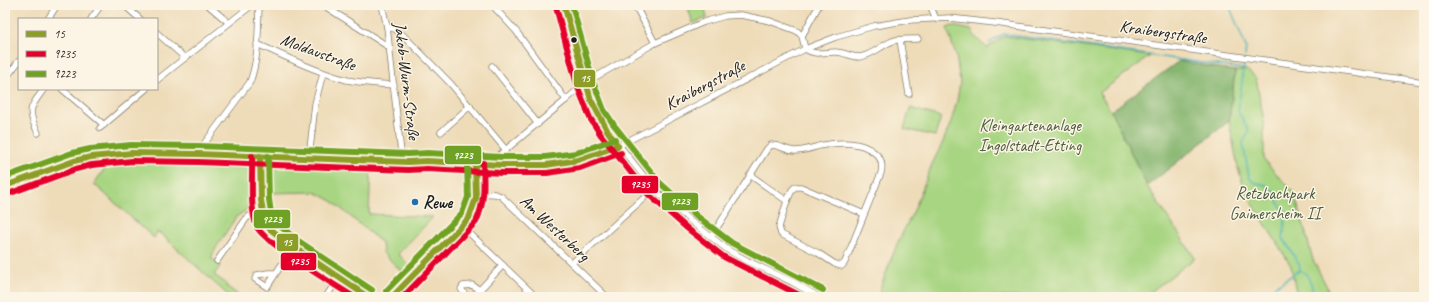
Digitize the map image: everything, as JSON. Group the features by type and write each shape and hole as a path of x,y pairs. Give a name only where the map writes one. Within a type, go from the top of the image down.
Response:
{"street":[{"path":"49,18 57,5"},
{"path":"93,18 101,5"},
{"path":"124,5 139,18"},
{"path":"208,5 229,23"},
{"path":"158,79 252,5"},
{"path":"198,154 250,82 254,72 259,5"},
{"path":"323,5 389,47"},
{"name":"Jakob-Wurm-Straße","path":"382,5 387,27 405,162"},
{"path":"492,5 516,31 566,100"},
{"path":"564,5 585,83 597,114 618,146 654,189 674,208 711,237 748,261 819,297"},
{"path":"635,5 655,43"},
{"path":"802,36 819,5"},
{"path":"930,5 936,19"},
{"path":"494,164 497,157 585,83 655,43 704,22 724,16 741,14 770,21 797,31 802,36 805,49 810,52 820,54 837,52 860,57 874,52 887,44 900,40 918,39"},
{"name":"Kraibergstraße","path":"5,186 74,161 91,157 132,153 260,156 405,162 418,160 438,163 475,164 546,165 572,162 618,146 805,49 857,30 894,22 949,18 996,23 1424,82"},
{"path":"387,27 395,29 404,36 451,84 506,150"},
{"path":"158,34 185,58"},
{"path":"900,40 909,94"},
{"name":"Moldaustraße","path":"257,44 323,72 348,80 368,84 394,85"},
{"path":"5,79 18,62"},
{"path":"492,66 538,124"},
{"path":"309,158 316,104 323,72"},
{"path":"38,133 30,113 31,106 43,90"},
{"path":"63,90 102,127 144,90"},
{"path":"441,132 470,106"},
{"path":"711,237 771,145 795,151 821,146 850,143 875,152 883,165 882,169 845,262 842,266 835,264 818,253 781,234 779,227 787,201 795,187 801,186 864,214"},
{"path":"260,156 265,225 293,247 368,297"},
{"path":"392,297 462,226 474,210 476,193 475,164"},
{"path":"750,176 787,201"},
{"path":"572,263 654,189"},
{"name":"Am Westerberg","path":"476,193 495,194 501,196 607,297"},
{"path":"217,261 246,219 252,214 263,213"},
{"path":"462,226 536,297"},
{"path":"276,273 293,247"},
{"path":"473,297 503,265"},
{"path":"326,297 339,277"},
{"path":"467,297 460,289 463,286 472,285 480,290"}],"green space":[{"path":"687,5 704,5 707,18 693,23"},
{"name":"Kleingartenanlage Ingolstadt-Etting","path":"952,26 971,30 976,38 987,48 1005,36 1150,56 1099,93 1111,111 1147,186 1195,258 1144,297 877,297 897,244 915,208 932,164 951,122 957,101 960,82 956,56 947,28"},
{"path":"1179,61 1235,71 1229,121 1147,186 1111,111"},
{"name":"Retzbachpark Gaimersheim II","path":"1247,70 1256,78 1264,121 1264,160 1293,192 1313,260 1327,287 1329,297 1297,297 1291,266 1245,191 1238,168 1229,121 1235,71"},
{"path":"910,108 941,117 935,136 904,129"},
{"path":"144,156 250,161 256,166 257,203 236,217 211,258 221,265 214,275 227,284 226,286 241,297 230,297 161,234 157,232 154,238 94,184 109,162 109,158"},
{"path":"269,159 371,163 369,214 433,217 398,254 413,269 406,276 383,253 382,243 332,201 315,192 266,193 265,166"}],"waterway":[{"path":"1229,5 1246,47 1245,56"},
{"path":"989,43 1004,34 1244,69"},
{"path":"1245,60 1238,111 1249,131 1243,143 1249,177 1253,182 1266,185 1277,195 1277,202 1286,212 1283,238 1299,264 1300,270 1306,274 1311,283 1313,293 1312,297"},
{"path":"1259,297 1300,270"}],"transit line":[{"name":"15","path":"564,5 591,100 607,130 618,146"},
{"name":"9223","path":"572,5 593,81 604,110 660,183 698,217 732,243 823,290"},
{"name":"9235","path":"556,7 577,85 590,118 601,135 648,194 688,229 724,257 803,297"},
{"name":"9223","path":"5,177 72,153 90,149 131,145 408,154 428,153 502,157 545,157 576,153 615,139"},
{"name":"15","path":"5,186 74,161 91,157 132,153 408,162 427,161 502,165 546,165 578,160 618,146"},
{"name":"9235","path":"8,194 76,169 92,165 132,161 408,170 427,169 502,173 547,173 580,168 621,153"},
{"name":"9235","path":"252,156 253,210 257,227 262,234 286,253 354,297"},
{"name":"15","path":"260,156 261,200 265,224 295,248 368,297"},
{"name":"9223","path":"268,156 269,199 272,220 300,242 372,290"},
{"name":"9235","path":"403,297 476,222 481,208 484,186 483,163"},
{"name":"15","path":"392,297 469,218 476,198 475,164"},
{"name":"9223","path":"386,291 462,213 468,197 467,165"}],"place":[{"name":"Rewe","path":"415,202"}]}
